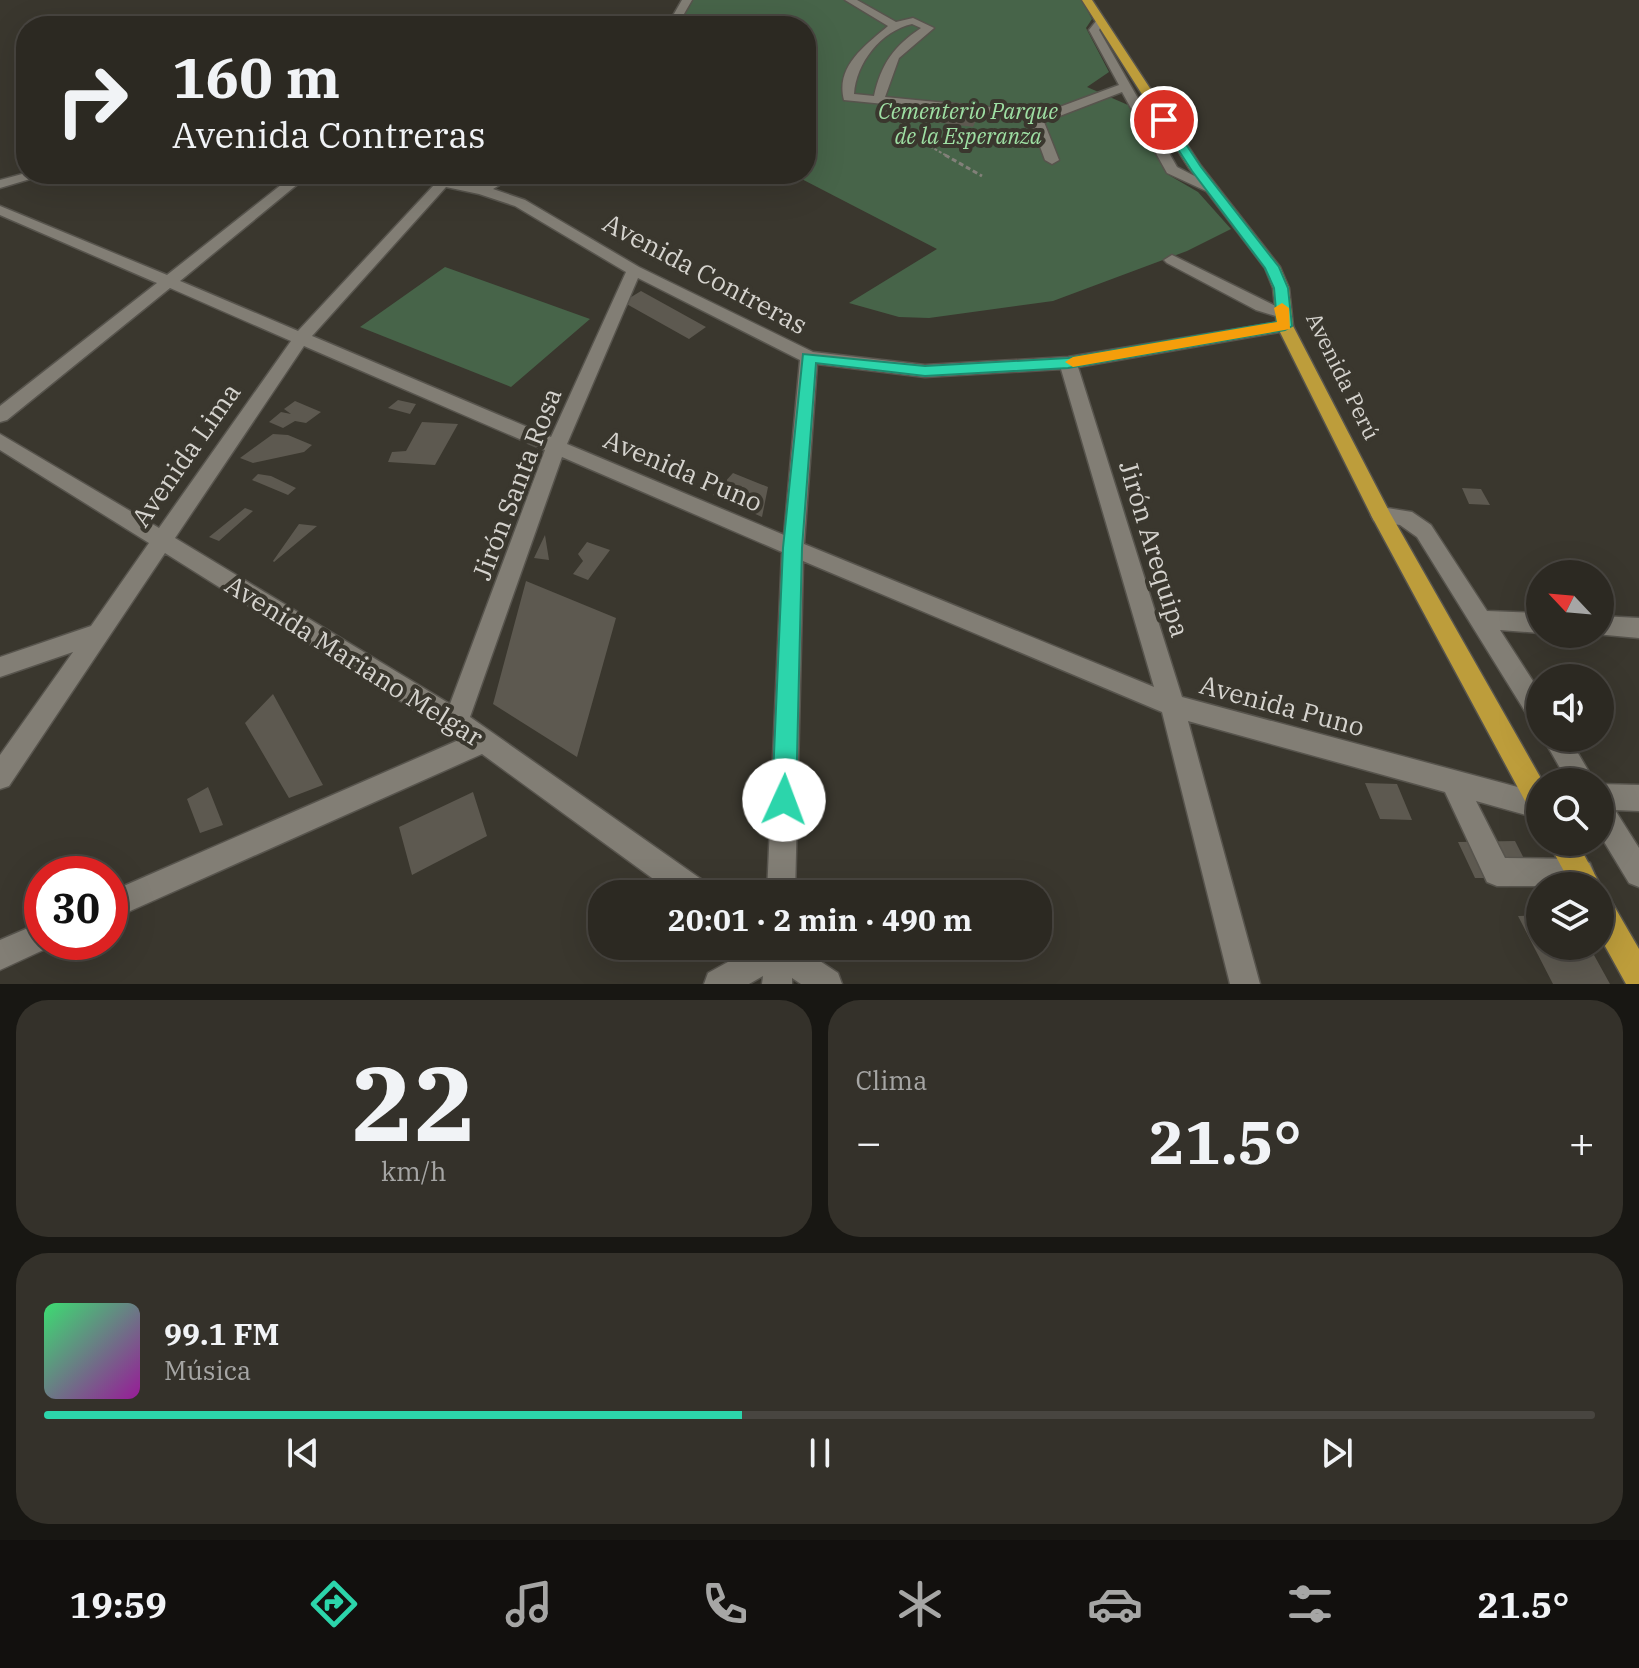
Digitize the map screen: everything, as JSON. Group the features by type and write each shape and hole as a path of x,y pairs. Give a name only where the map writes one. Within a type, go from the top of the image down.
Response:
{"main road":[{"name":"Avenida Perú","path":"1087,0 1211,188 1272,267 1281,288 1283,320 1381,515 1526,779"},
{"path":"1614,934 1639,978"}],"street":[{"path":"850,0 895,25"},
{"path":"879,99 889,59 901,46 929,28 913,21 895,25 858,58 849,80 848,97 1032,118 1124,82"},
{"path":"1101,22 1094,30 1172,170 1211,188"},
{"path":"1032,118 1052,160"},
{"path":"0,416 290,184"},
{"name":"Avenida Contreras","path":"442,184 482,190 520,203 634,270 809,357 925,371 1068,363 1283,320"},
{"name":"Avenida Lima","path":"0,777 301,338 442,184"},
{"path":"482,190 492,184"},
{"name":"Avenida Puno","path":"0,210 793,548 1172,705 1526,801"},
{"path":"1172,260 1283,320"},
{"name":"Jirón Santa Rosa","path":"456,721 556,447 634,270"},
{"path":"781,880 793,548 809,357"},
{"name":"Jirón Arequipa","path":"1068,363 1172,705 1245,984"},
{"name":"Avenida Mariano Melgar","path":"0,441 456,721 678,880"},
{"path":"1381,515 1405,518 1424,531 1526,690"},
{"path":"1483,620 1526,622"},
{"path":"1614,627 1639,628"},
{"path":"0,667 98,633"},
{"path":"128,898 482,742"},
{"path":"1454,783 1497,872 1526,874"},
{"path":"1614,797 1639,798"},
{"path":"1614,833 1639,873"},
{"path":"0,955 24,944"},
{"path":"719,984 757,960"},
{"path":"776,960 777,984"},
{"path":"793,960 827,984"}],"path":[{"path":"892,101 890,109 915,138 982,176"}],"green space":[{"name":"Cementerio Parque de la Esperanza","path":"693,0 1082,0 1092,19 1086,28 1109,72 1087,87 1128,105 1167,174 1198,192 1231,229 1187,251 1053,301 929,318 899,317 849,303 937,249 811,184 816,184 816,16 683,16"},
{"path":"445,267 590,319 511,387 360,327"}],"building":[{"path":"925,111 977,118 973,127 920,120"},
{"path":"641,291 706,327 689,339 623,302"},
{"path":"398,400 416,404 410,414 388,408"},
{"path":"295,401 321,412 306,423 295,421 283,428 269,422 281,412 291,414 284,409"},
{"path":"422,422 458,424 435,465 388,462 392,452 406,451"},
{"path":"273,434 288,435 312,445 304,452 253,463 240,458"},
{"path":"733,473 768,487 762,517 713,495"},
{"path":"258,474 271,476 296,488 288,495 252,480"},
{"path":"1462,488 1481,489 1490,505 1469,504"},
{"path":"245,508 253,511 219,541 209,537"},
{"path":"299,524 317,526 274,562 273,561"},
{"path":"545,535 549,560 534,558"},
{"path":"587,542 610,550 588,580 573,574 583,561 578,554"},
{"path":"526,581 616,618 577,757 493,704"},
{"path":"273,694 323,785 289,798 245,723"},
{"path":"1365,783 1397,784 1412,820 1380,819"},
{"path":"208,787 223,825 200,833 187,799"},
{"path":"473,792 487,836 412,875 399,827"},
{"path":"1515,841 1531,872 1526,872 1526,878 1475,878 1458,842"},
{"path":"1518,916 1526,916 1526,932"},
{"path":"1541,960 1597,960 1610,984 1553,984"}],"slow traffic":[{"path":"1073,362 1285,326 1282,308"}],"route":[{"path":"784,800 793,548 809,357 925,371 1068,363 1285,326 1281,288 1272,267 1196,168 1164,120"}]}
